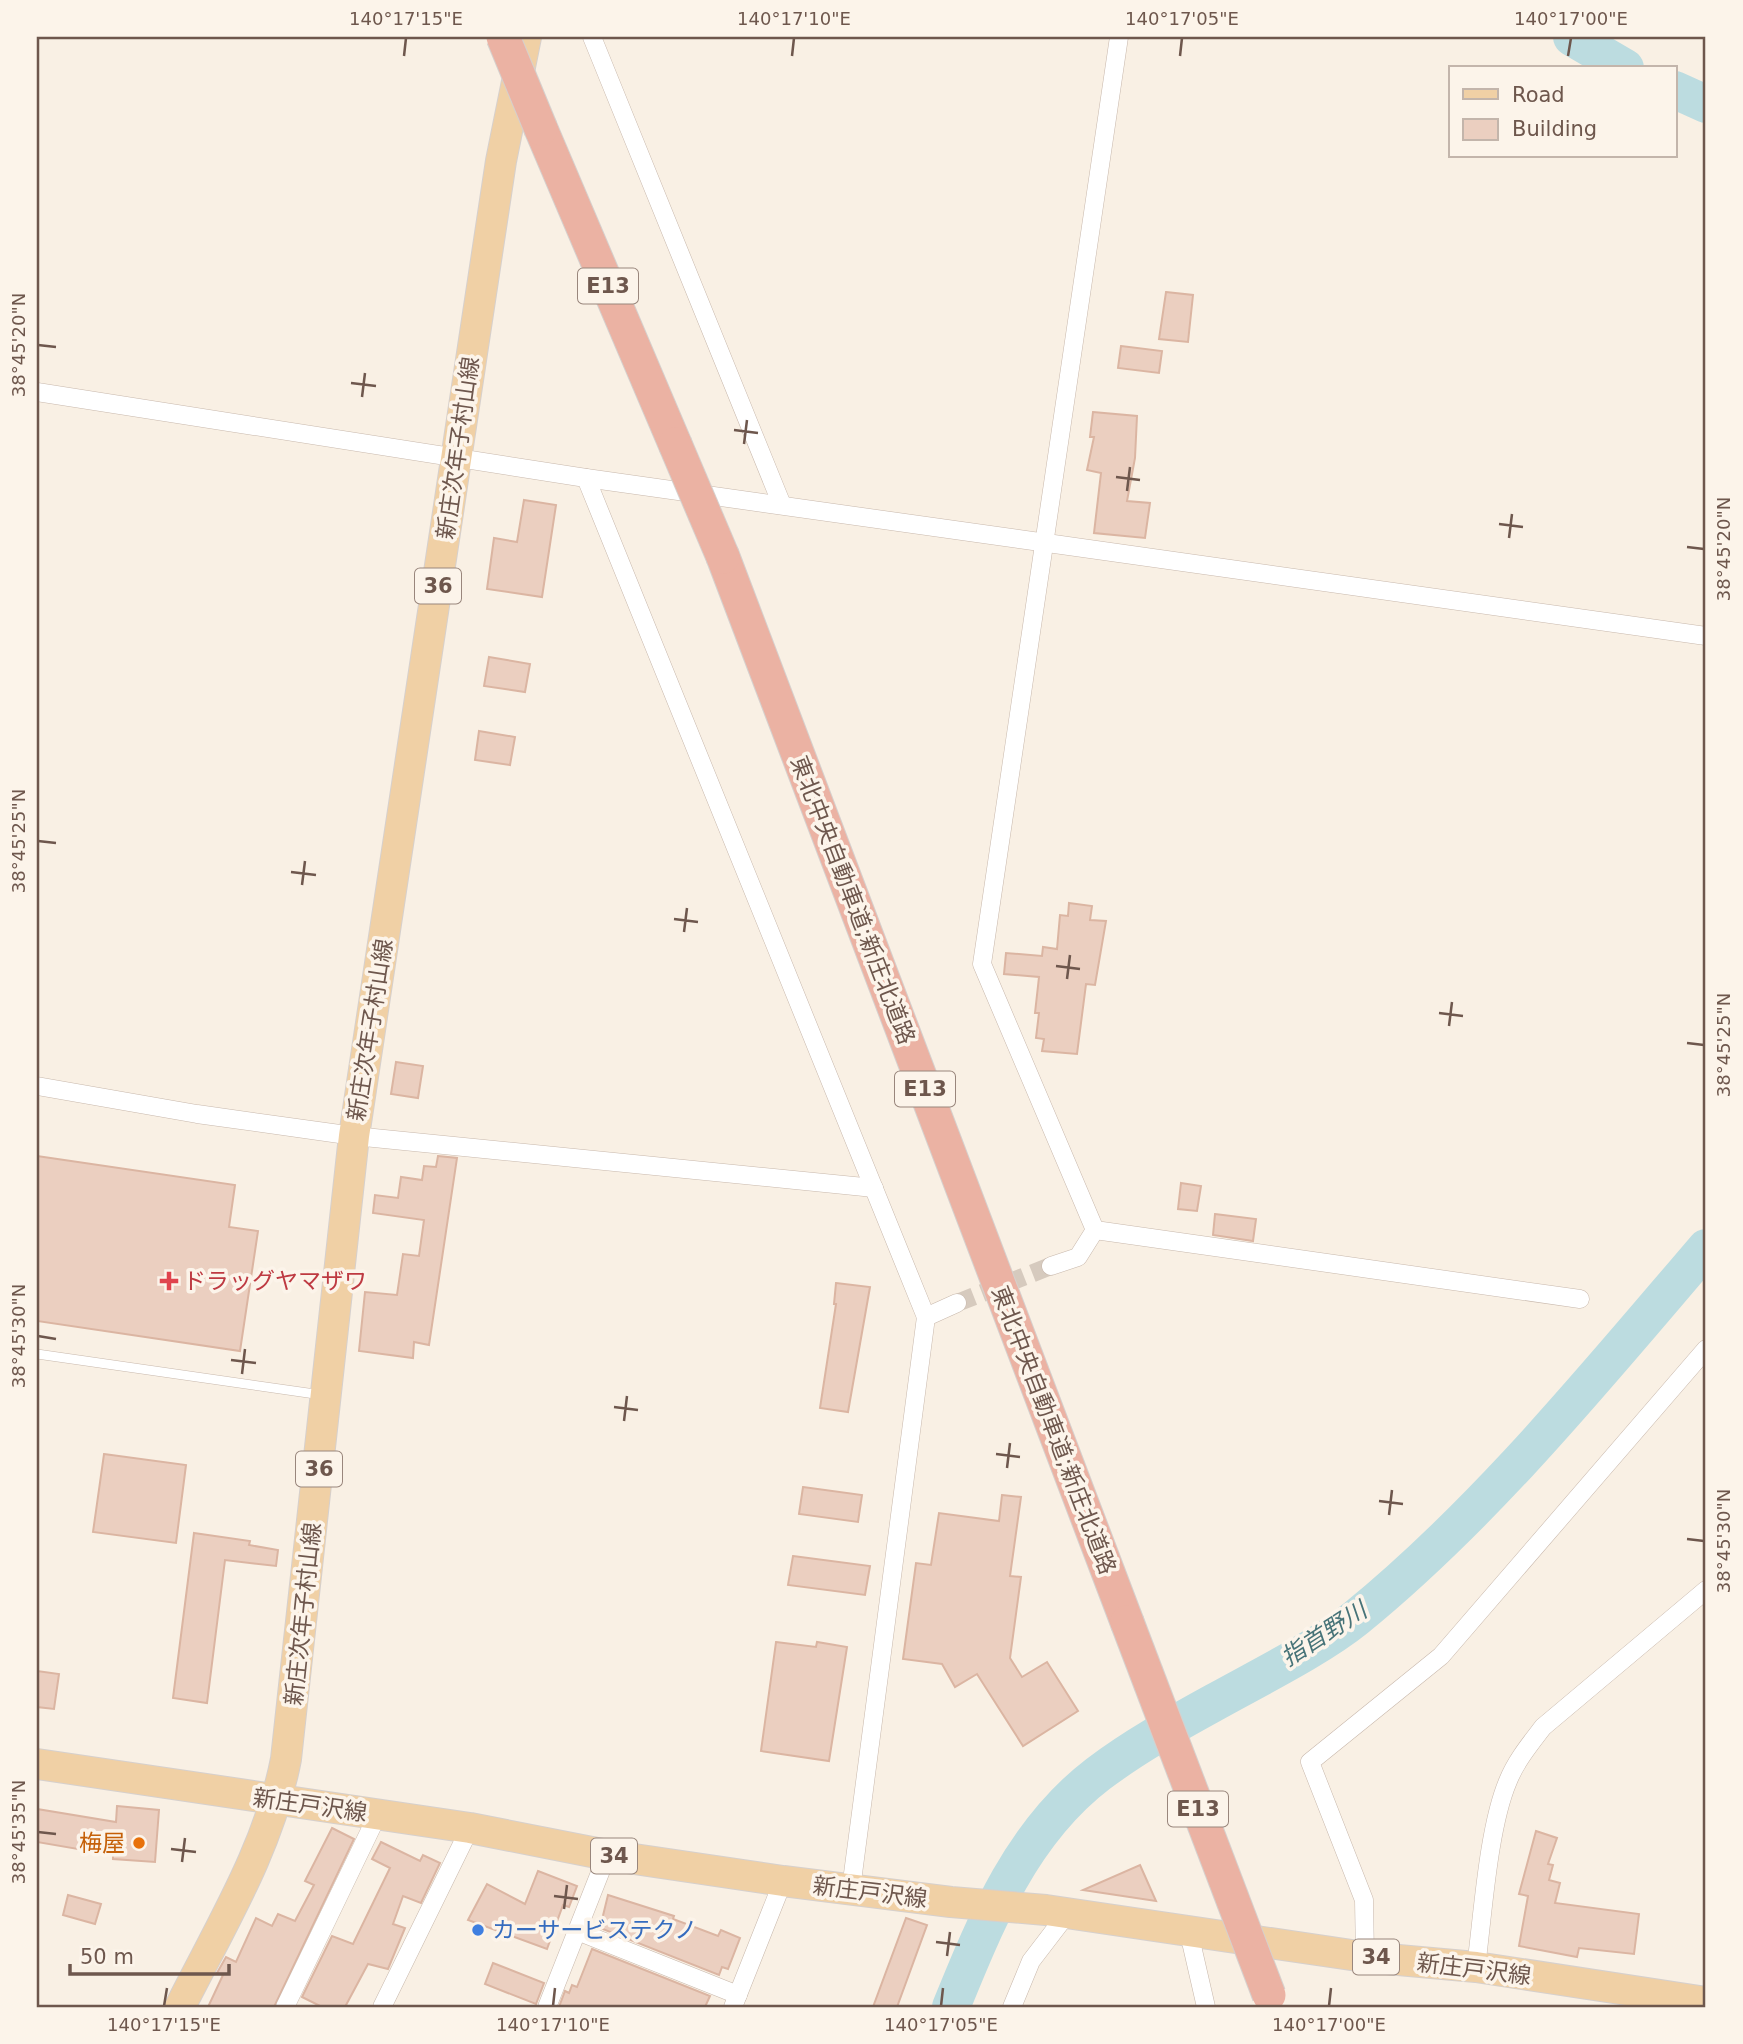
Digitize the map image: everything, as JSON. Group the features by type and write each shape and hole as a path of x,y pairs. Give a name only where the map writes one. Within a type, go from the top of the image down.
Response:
{"highway":[{"name":"東北中央自動車道;新庄北道路","path":"503,37 723,557 1271,2001"}],"main road":[{"name":"新庄次年子村山線","path":"180,2007 253,1863 278,1800 286,1759 354,1136 501,161 526,37"},
{"name":"新庄戸沢線","path":"37,1764 470,1828 607,1855 783,1881 1057,1912 1189,1933 1365,1956 1476,1966 1706,2002"}],"street":[{"path":"592,37 782,505"},
{"path":"1095,1230 982,964 1119,37"},
{"path":"37,392 586,478 1706,636"},
{"path":"586,478 926,1317 851,1889"},
{"path":"37,1086 197,1114 354,1136 874,1188"},
{"path":"1051,1266 1078,1257 1095,1230"},
{"path":"1095,1230 1580,1299"},
{"path":"926,1317 957,1303"},
{"path":"1365,1956 1364,1900 1310,1762 1441,1656 1706,1349"},
{"path":"1476,1966 1498,1811 1508,1781 1524,1752 1543,1727 1706,1590"},
{"path":"285,2007 378,1814"},
{"path":"382,2007 470,1828"},
{"path":"547,2007 607,1855"},
{"path":"578,1931 735,2001 783,1881"},
{"path":"1012,2007 1031,1961 1057,1912"},
{"path":"1189,1933 1206,2007"}],"lane":[{"path":"37,1354 327,1396"}],"building":[{"path":"1166,292 1193,295 1188,342 1159,339"},
{"path":"1121,346 1162,351 1159,373 1118,368"},
{"path":"1093,412 1137,416 1135,458 1127,501 1150,503 1145,538 1094,533 1101,473 1087,470 1094,437 1090,437"},
{"path":"524,500 556,505 542,597 487,589 494,538 517,542"},
{"path":"489,657 530,664 525,692 484,686"},
{"path":"479,731 515,737 510,765 475,760"},
{"path":"1069,903 1092,906 1090,920 1106,921 1095,985 1086,984 1077,1054 1042,1051 1044,1039 1036,1038 1039,1013 1035,1013 1039,977 1004,974 1006,953 1042,956 1043,947 1057,949 1060,915 1068,916"},
{"path":"396,1062 423,1066 418,1098 391,1094"},
{"path":"37,1156 235,1185 229,1227 258,1231 240,1351 37,1321"},
{"path":"438,1156 457,1158 429,1345 414,1342 413,1358 359,1351 365,1292 397,1295 403,1254 419,1256 424,1220 373,1213 375,1195 398,1198 401,1177 422,1180 424,1166 436,1167"},
{"path":"1181,1183 1201,1186 1197,1211 1178,1209"},
{"path":"1215,1214 1256,1219 1253,1241 1213,1235"},
{"path":"836,1283 870,1287 848,1412 820,1408 836,1304"},
{"path":"104,1454 186,1465 176,1543 93,1532"},
{"path":"803,1487 862,1495 858,1522 799,1514"},
{"path":"1002,1495 1021,1497 1010,1576 1021,1577 1010,1658 1022,1677 1047,1662 1078,1711 1023,1746 977,1674 955,1687 942,1664 903,1659 916,1563 931,1565 939,1513 999,1521"},
{"path":"194,1533 250,1541 249,1545 278,1550 276,1566 225,1560 207,1703 173,1698"},
{"path":"793,1556 870,1566 865,1595 788,1585"},
{"path":"776,1642 816,1647 817,1642 847,1647 829,1761 761,1751"},
{"path":"37,1671 59,1674 54,1709 37,1707"},
{"path":"117,1806 159,1810 155,1862 113,1859 113,1855 37,1842 37,1809 116,1822"},
{"path":"332,1828 354,1839 274,2007 208,2007 223,1975 217,1973 226,1957 236,1962 256,1918 272,1926 278,1914 295,1921 314,1885 305,1881"},
{"path":"1536,1831 1557,1838 1548,1864 1553,1865 1549,1880 1560,1883 1555,1903 1639,1914 1634,1954 1579,1948 1577,1957 1519,1946 1528,1896 1519,1894"},
{"path":"381,1842 420,1861 423,1855 440,1863 421,1903 403,1896 393,1924 405,1928 388,1969 368,1964 345,2007 322,2007 302,1997 332,1936 353,1944 390,1868 372,1859"},
{"path":"1140,1865 1156,1901 1083,1890"},
{"path":"538,1871 577,1886 569,1907 563,1905 547,1949 468,1920 487,1884 525,1904"},
{"path":"68,1895 101,1904 95,1924 63,1915"},
{"path":"608,1895 674,1916 673,1919 718,1936 721,1930 740,1938 728,1969 722,1967 719,1975 600,1928"},
{"path":"906,1918 927,1925 897,2007 873,2007"},
{"path":"592,1949 710,1996 705,2007 559,2007 565,1991 569,1993 572,1985 577,1987"},
{"path":"493,1963 544,1983 536,2004 485,1984"}],"waterway":[{"path":"1572,37 1622,66"},
{"path":"1676,90 1706,104"},
{"name":"指首野川","path":"951,2007 978,1942 1009,1880 1027,1851 1071,1797 1098,1774 1141,1745 1341,1629 1404,1577 1450,1534 1539,1441 1706,1248"}],"tunnel":[{"path":"957,1303 1051,1266"}],"place":[{"name":"ドラッグヤマザワ","path":"169,1281"},
{"name":"梅屋","path":"139,1843"},
{"name":"カーサービステクノ","path":"478,1930"}]}
